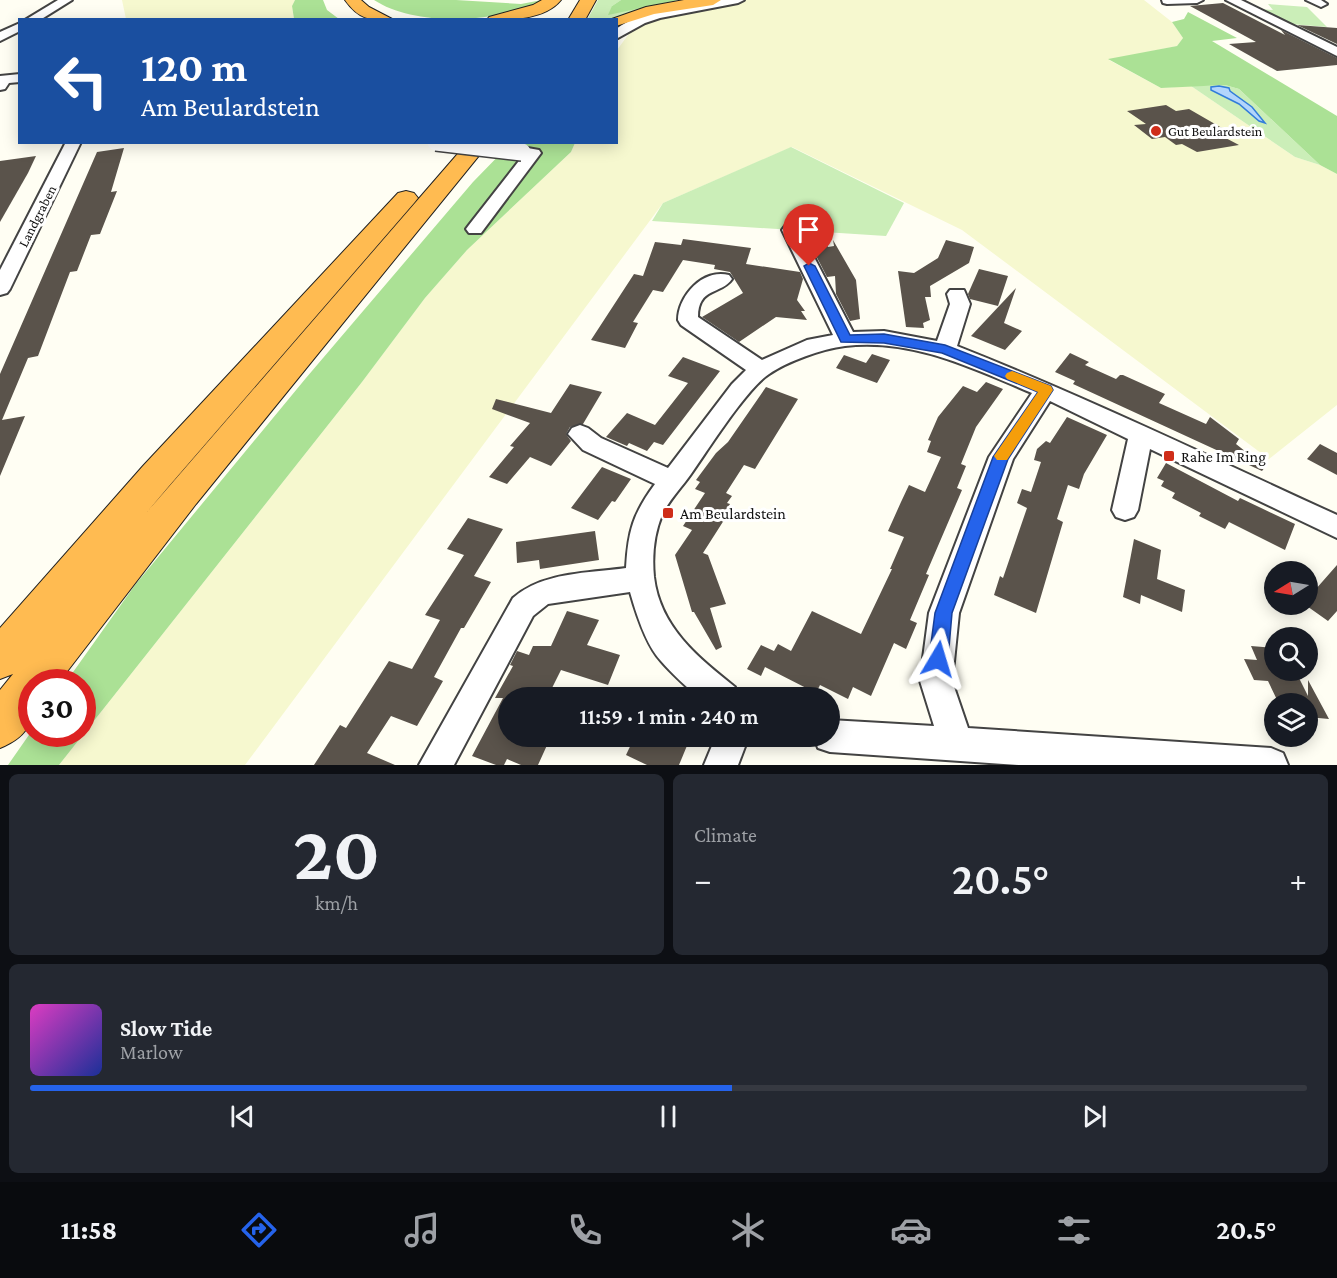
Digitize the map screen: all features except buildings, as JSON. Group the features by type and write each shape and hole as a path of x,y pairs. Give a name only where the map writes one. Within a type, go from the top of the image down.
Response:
{"highway":[{"path":"339,0 345,11 355,18"},
{"path":"353,0 367,13 381,18"},
{"path":"502,18 538,8 553,0"},
{"path":"555,18 568,0"},
{"path":"577,18 588,0"},
{"path":"618,20 652,10 713,0"},
{"path":"0,659 156,476 454,144"},
{"path":"44,669 183,495 478,144"},
{"path":"0,725 18,702"}],"street":[{"path":"34,18 66,0"},
{"path":"618,34 633,23 648,18 738,0"},
{"path":"1167,1 1197,0"},
{"path":"1232,0 1337,52"},
{"path":"0,37 18,27"},
{"path":"1290,29 1325,32"},
{"path":"0,86 4,79 18,78"},
{"name":"Landgraben","path":"0,289 73,144"},
{"path":"463,144 532,149"},
{"path":"475,229 532,149"},
{"path":"791,230 846,339"},
{"path":"722,279 709,282 699,290 687,311 688,320 760,369"},
{"path":"945,349 960,304 957,294"},
{"path":"710,687 670,650 651,614 640,578 641,536 652,508 740,390 760,369 815,345 846,339 884,338 945,349 1046,390 1141,433 1337,527"},
{"path":"956,743 936,681 944,613 1001,457 1046,390"},
{"path":"1125,510 1141,433"},
{"path":"580,434 592,444 672,481"},
{"path":"436,765 524,607 534,597 547,592 640,578"},
{"path":"840,737 1271,765"},
{"path":"721,765 728,747"}],"green space":[{"path":"122,0 295,0 292,6 294,18 126,18"},
{"path":"295,0 323,0 327,10 338,18 294,18 292,6"},
{"path":"374,0 456,0 521,4 542,0 524,8 481,18 434,18 391,9"},
{"path":"598,0 621,0 612,6 623,7 701,0 617,18 588,18"},
{"path":"621,0 679,0 608,15 612,6"},
{"path":"744,0 1144,0 1172,22 1183,38 1177,46 1109,60 1161,88 1191,86 1295,157 1320,165 1337,174 1337,405 1269,459 962,230 792,147 663,203 245,765 59,765 73,747 96,747 96,718 362,382 425,298 467,250 571,152 575,144 618,144 618,49 631,31 643,23"},
{"path":"1268,4 1307,7 1327,27 1290,24 1260,9 1273,10"},
{"path":"1188,12 1237,38 1212,41 1337,116 1337,174 1320,165 1239,89 1225,85 1161,88 1108,59 1177,46 1183,38 1172,22 1184,19"},
{"path":"1225,85 1239,89 1320,165 1295,157 1191,86"},
{"path":"510,144 575,144 571,152 467,250 425,298 362,382 96,718 96,669 75,669 135,585 306,378 473,182"},
{"path":"791,147 904,203 886,236 652,221 663,203"},
{"path":"21,747 73,747 59,765 8,765"}],"water":[{"path":"1211,87 1229,88 1252,107 1265,123 1259,121 1239,104 1211,90"}],"slow traffic":[{"path":"1002,456 1046,390 1012,376"}],"place":[{"name":"Gut Beulardstein","path":"1156,131"},
{"name":"Rahe Im Ring","path":"1169,456"},
{"name":"Am Beulardstein","path":"668,513"}],"route":[{"path":"809,266 846,339 884,338 945,349 1046,390 1001,457 944,613 938,659"}]}
